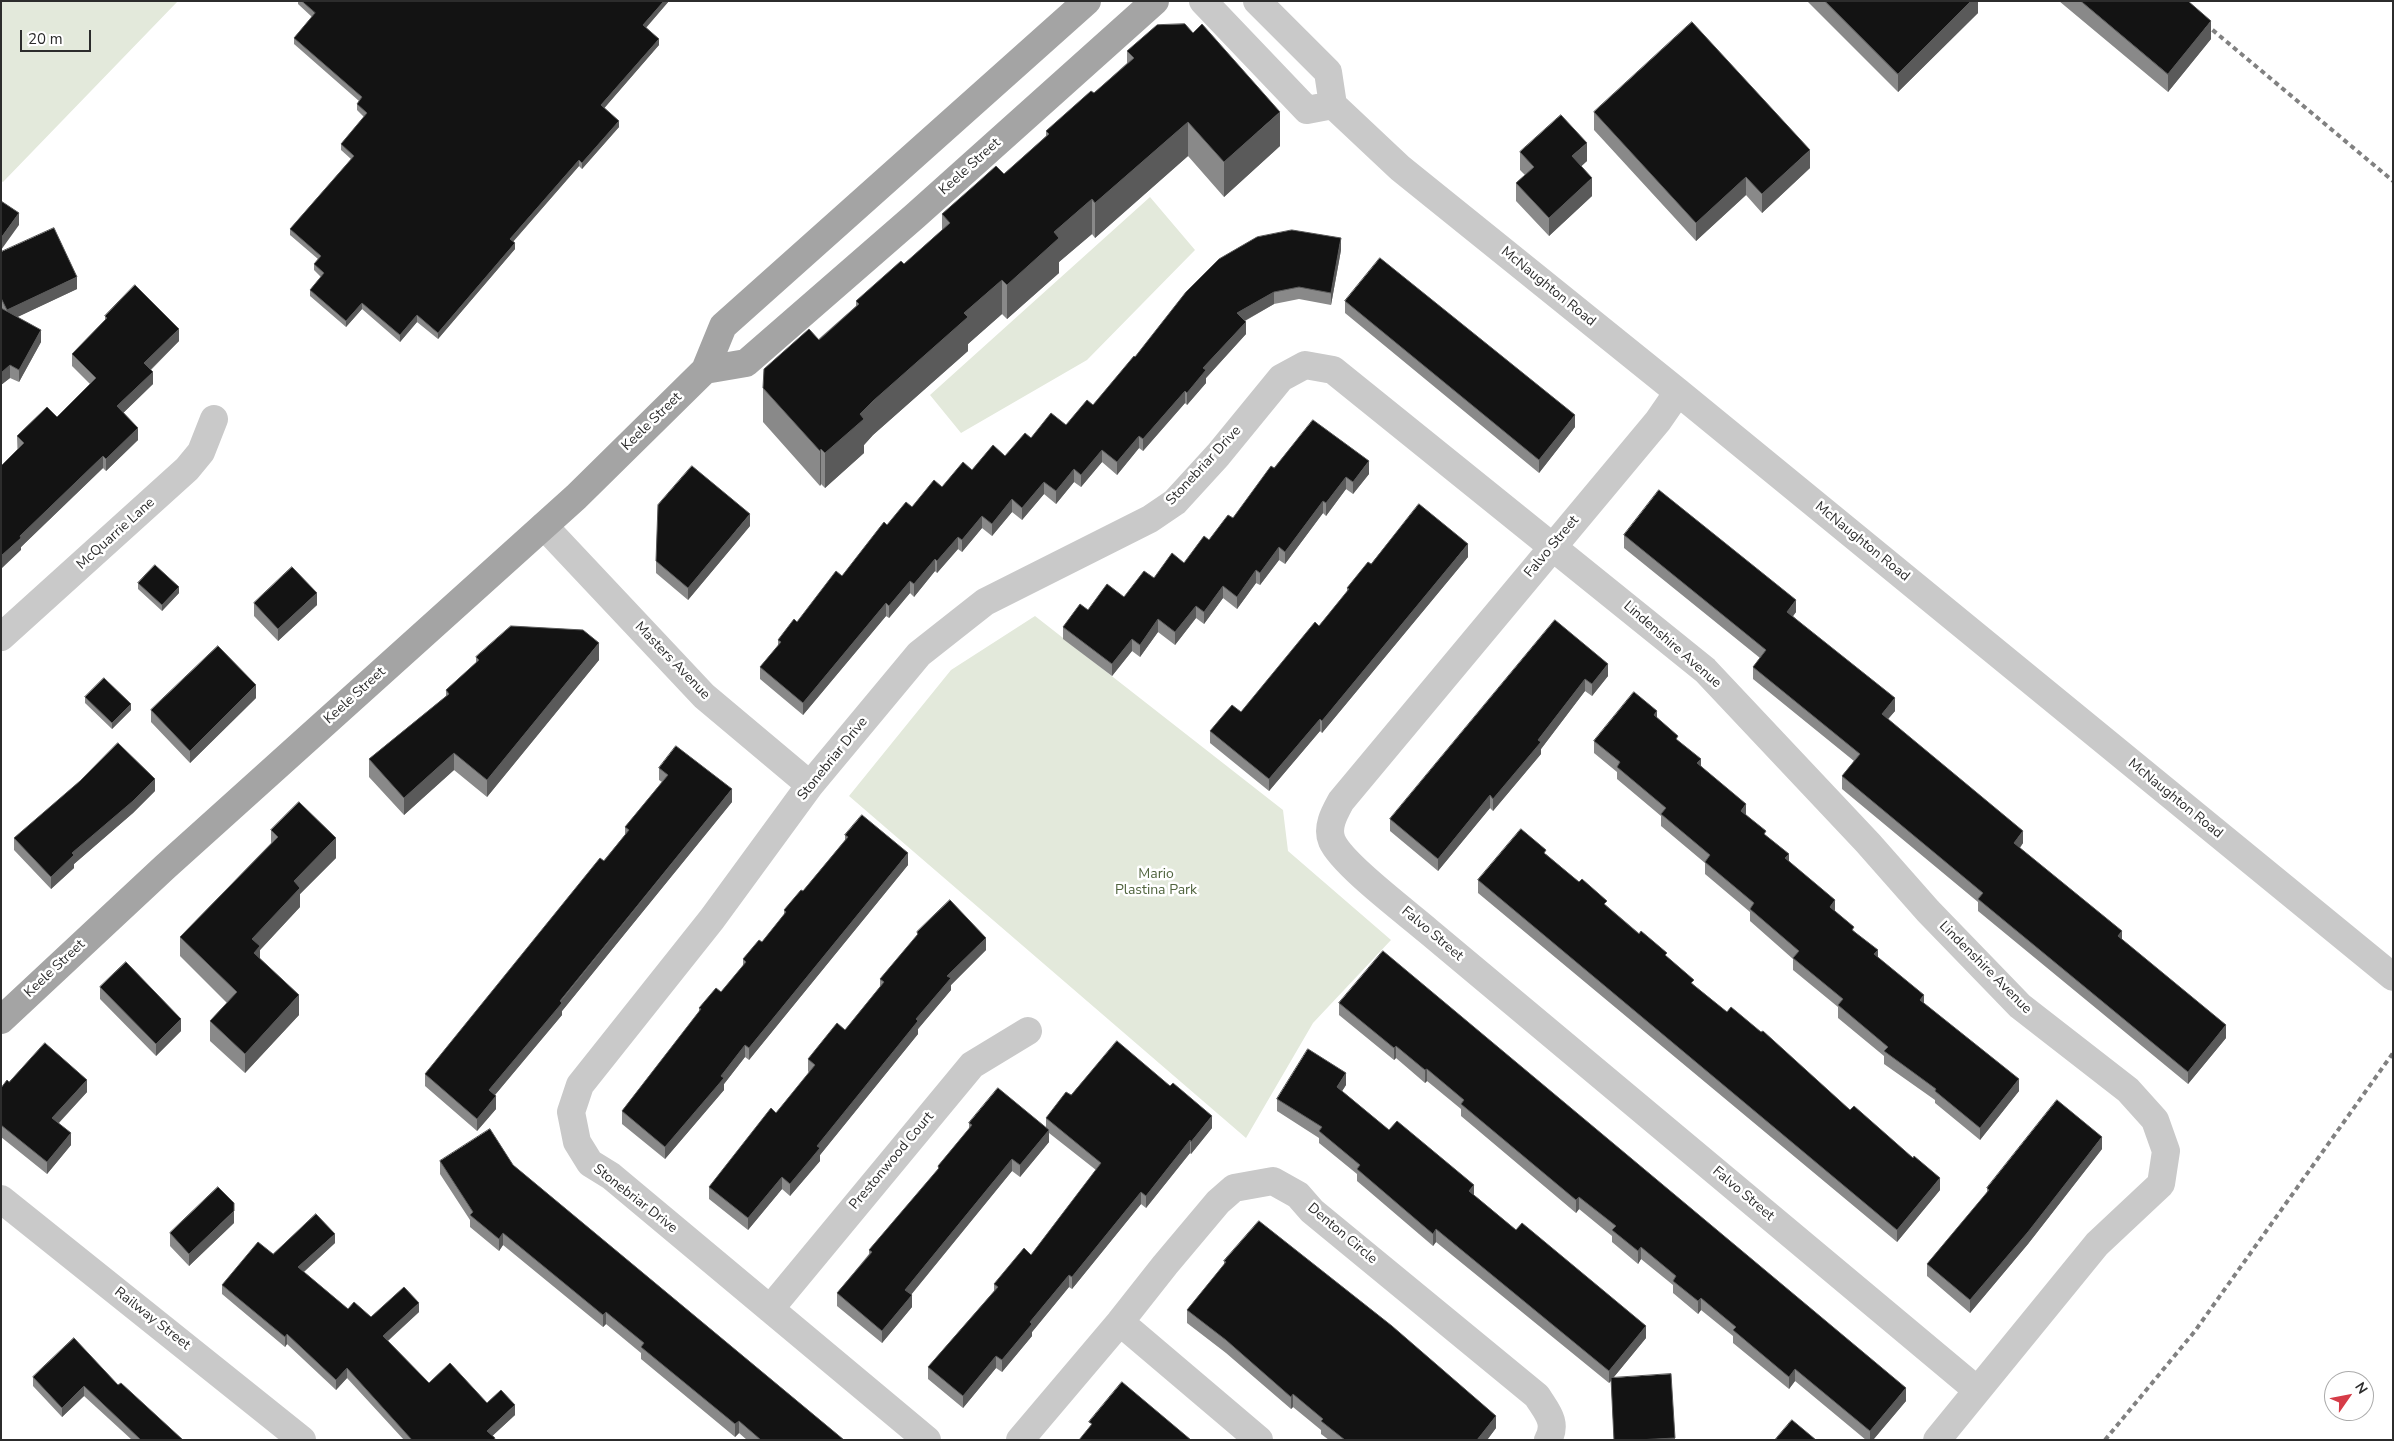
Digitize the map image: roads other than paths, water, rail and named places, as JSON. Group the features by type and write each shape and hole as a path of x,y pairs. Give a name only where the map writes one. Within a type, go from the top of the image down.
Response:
{"main road":[{"name":"Keele Street","path":"1,1020 172,861 544,526 705,370 724,326 1087,1"},
{"name":"Keele Street","path":"705,370 746,363 922,210 1155,1"}],"street":[{"path":"1203,1 1307,110 1333,105 1328,72 1257,1"},
{"name":"McNaughton Road","path":"1333,105 1400,168 1678,392 2393,977"},
{"name":"Stonebriar Drive","path":"927,1440 611,1176 590,1163 577,1142 571,1112 580,1086 595,1063 712,919 810,785 919,654 985,602 1150,518 1175,502 1218,455 1281,378 1305,366 1333,370 1551,547"},
{"name":"Falvo Street","path":"1678,392 1658,421 1341,801 1331,818 1332,840 1352,865 1428,931 1977,1390"},
{"name":"McQuarrie Lane","path":"1,637 187,470 201,452 214,419"},
{"name":"Masters Avenue","path":"544,526 704,696 810,785"},
{"name":"Lindenshire Avenue","path":"1551,547 1705,670 1868,843 1928,911 2020,1006 2128,1090 2155,1120 2166,1151 2161,1184 2098,1244 1937,1440"},
{"name":"Prestonwood Court","path":"770,1309 972,1065 1028,1031"},
{"name":"Denton Circle","path":"1020,1440 1218,1202 1234,1188 1272,1181 1298,1195 1312,1211 1537,1396 1552,1420 1552,1433 1548,1440"},
{"name":"Railway Street","path":"1,1199 302,1440"},
{"path":"1120,1322 1259,1440"}],"railway":[{"path":"2178,1 2393,181"},
{"path":"2105,1440 2195,1331 2393,1053"}],"park label":[{"name":"Mario Plastina Park","path":"1156,884"}]}
